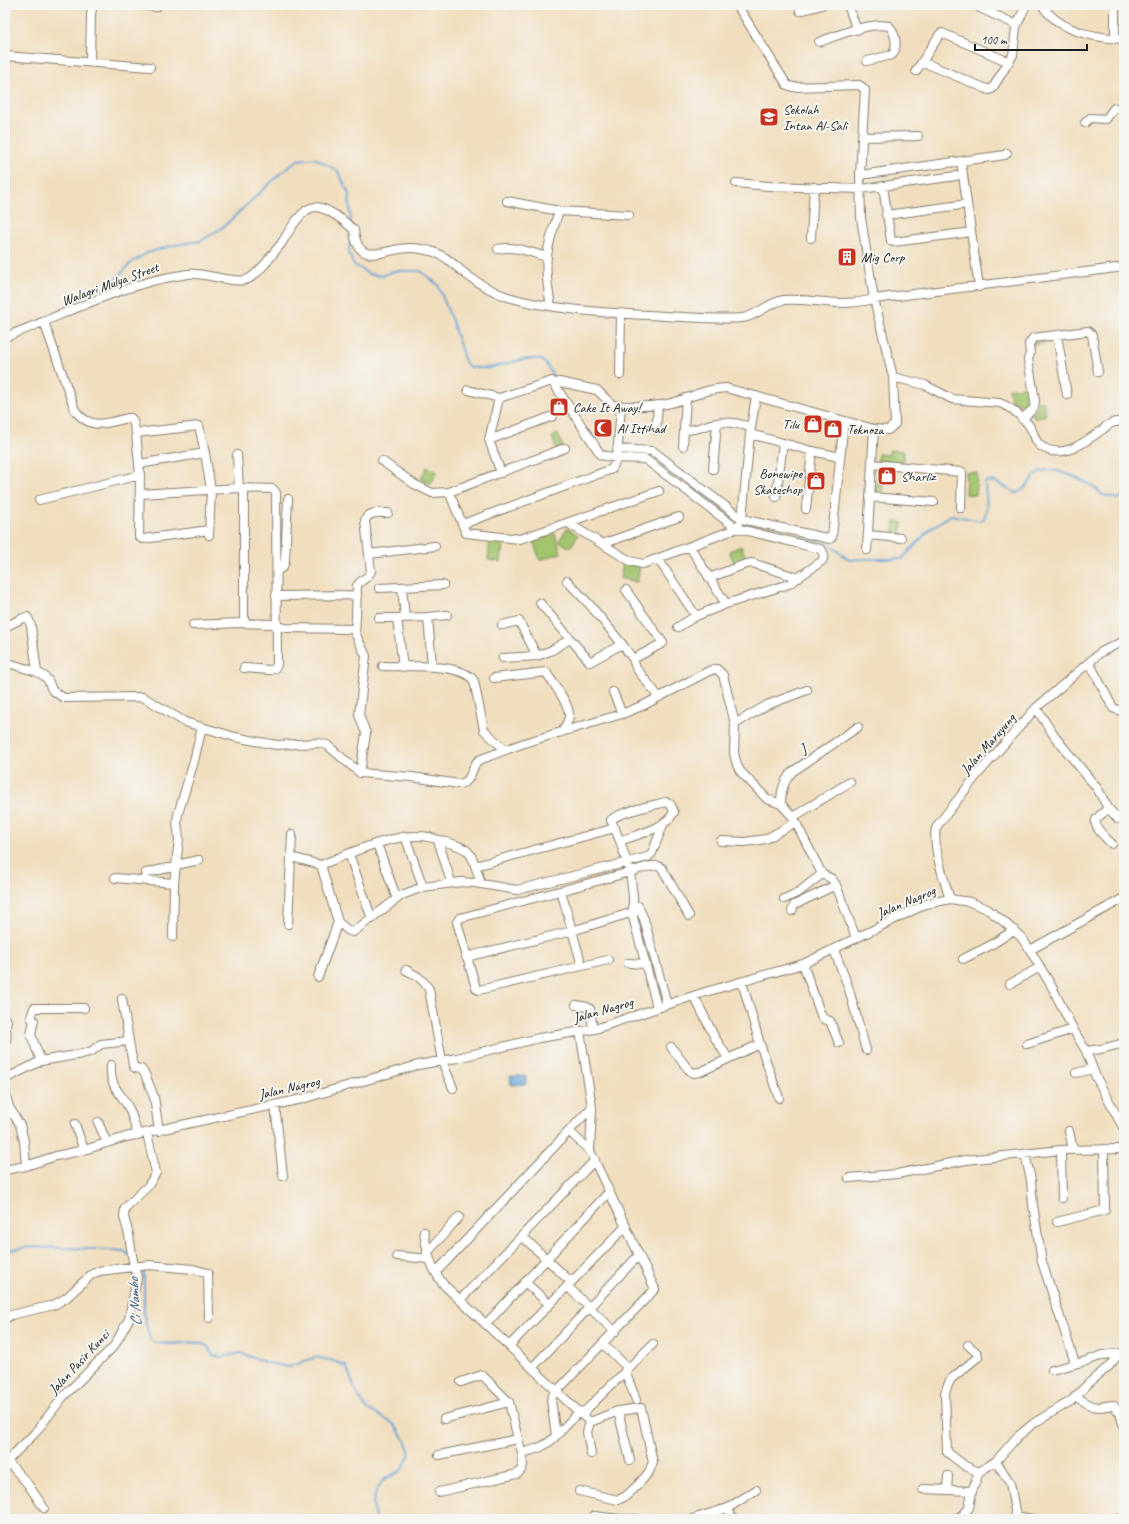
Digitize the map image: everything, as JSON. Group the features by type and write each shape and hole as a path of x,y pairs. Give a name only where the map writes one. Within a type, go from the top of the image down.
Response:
{"street":[{"path":"90,62 93,5"},
{"path":"141,5 157,7"},
{"path":"468,390 499,398 556,382 597,390 612,405 621,406 658,405 674,402 713,389 726,388 874,429 888,430 895,424 893,377 874,299 861,218 860,175 865,93 859,85 793,87 787,85 736,5"},
{"path":"800,11 822,5"},
{"path":"848,5 857,30"},
{"path":"922,63 990,90 1000,77 1014,52 1017,25 1026,5"},
{"path":"1042,5 1052,18 1062,24 1090,35 1124,39"},
{"path":"1115,5 1115,38"},
{"path":"980,8 1017,25"},
{"path":"819,42 857,30 889,26 892,29 896,48 894,52 892,55 867,61"},
{"path":"916,71 942,33 1009,62"},
{"path":"5,56 150,66"},
{"path":"1085,123 1090,118 1106,119 1114,108 1124,108"},
{"path":"862,137 918,136"},
{"path":"860,175 1005,155 1007,153"},
{"path":"961,161 979,287"},
{"path":"736,183 755,186 860,190 956,176"},
{"path":"883,186 890,240 893,242 965,233"},
{"path":"811,238 814,188"},
{"path":"507,200 559,211 629,215"},
{"path":"886,215 961,205"},
{"name":"Walagri Mulya Street","path":"5,337 126,289 169,276 191,273 236,280 249,279 261,268 280,245 296,220 314,207 318,207 334,214 351,227 356,244 366,253 379,254 412,248 430,251 444,257 484,286 498,294 551,306"},
{"path":"559,211 550,239 547,257 548,289 551,306 621,314 743,318 748,317 770,304 782,301 799,300 850,303 1124,267"},
{"path":"498,249 505,247 515,248 547,257"},
{"path":"620,375 621,314"},
{"path":"44,322 75,410 80,418 86,422 97,424 131,418 133,421 136,433 140,475 139,537 144,538 209,533 211,490 199,426 136,433"},
{"path":"1022,419 1033,407 1028,359 1030,354 1029,344 1033,338 1088,331 1092,335 1098,372"},
{"path":"1057,335 1067,395"},
{"path":"893,377 925,384 952,399 999,403 1006,405 1031,427 1033,436 1039,445 1047,450 1068,450 1079,446 1113,422 1124,422"},
{"path":"556,382 599,454 605,457 645,459 736,528 820,549 824,556 822,561 799,578 781,587 726,604 696,616 678,627"},
{"path":"568,523 630,561 643,564 736,528 742,519 756,396"},
{"path":"499,398 489,440 501,473"},
{"path":"683,446 686,398"},
{"path":"656,430 658,405"},
{"path":"463,524 614,467 617,458 621,406"},
{"path":"489,440 553,416"},
{"path":"617,449 653,451 742,519 830,539 832,537 844,421"},
{"path":"684,430 697,429 717,423 735,423 783,443 840,457"},
{"path":"713,469 717,423"},
{"path":"867,550 874,429"},
{"path":"776,497 783,443"},
{"path":"382,461 414,484 432,493 449,492 565,448"},
{"path":"806,509 812,451"},
{"path":"139,464 205,453"},
{"path":"237,455 241,488 244,623"},
{"path":"872,464 962,472 961,508"},
{"path":"39,500 140,475"},
{"path":"140,494 241,488 269,488 276,492 277,664 276,667 270,670 244,668"},
{"path":"449,492 466,533 520,539 659,491"},
{"path":"870,497 934,502"},
{"path":"277,571 283,567 285,561 288,499"},
{"path":"360,773 366,733 359,715 366,656 355,635 357,585 368,577 371,571 365,521 366,516 370,514 388,513"},
{"path":"602,544 679,517"},
{"path":"868,535 901,538"},
{"path":"369,554 435,546"},
{"path":"690,547 726,604"},
{"path":"658,559 696,616"},
{"path":"709,578 742,565 752,563 799,578"},
{"path":"567,581 590,605 622,644 633,659 636,668 658,696"},
{"path":"379,588 443,585"},
{"path":"402,587 401,617 403,667"},
{"path":"626,590 663,643 633,659"},
{"path":"276,596 357,595"},
{"path":"540,604 590,662 622,644"},
{"path":"379,618 447,615"},
{"path":"428,617 432,666"},
{"path":"5,627 22,618 29,620 37,672"},
{"path":"502,624 519,620 537,656"},
{"path":"193,625 244,623 271,624 287,628 355,629"},
{"path":"503,658 537,656 552,650 570,639"},
{"name":"Jalan Maruyung","path":"950,899 942,874 935,831 977,775 1036,708 1106,648 1124,641"},
{"path":"5,662 37,672 48,680 52,690 64,698 143,697 176,717 202,728 235,737 276,745 319,743 328,745 360,773 412,777 451,783 463,783 469,780 477,761 505,750 622,714 644,705 658,696 709,671 717,669 723,675 735,724 734,753 736,765 742,774 767,799 781,804 795,819 822,874 832,879 836,885 850,926 856,938"},
{"path":"1089,662 1113,708 1121,711 1124,709"},
{"path":"383,666 432,666 454,669 472,678 474,680 484,730 505,750"},
{"path":"494,678 546,672 569,712 568,722 562,732"},
{"path":"735,724 767,705 807,690"},
{"path":"613,692 622,714"},
{"path":"1036,708 1055,737 1097,788 1108,808 1118,820"},
{"name":"J","path":"781,804 781,795 784,786 792,772 858,727"},
{"path":"173,937 174,883 179,839 177,822 178,814 202,728"},
{"path":"721,842 766,840 850,782"},
{"path":"321,865 338,922 349,931 353,932 397,899 423,887 451,882 481,884 517,890 626,862 648,857 652,853 663,825 674,812 671,805 666,802 614,817 611,820 620,840 626,862 630,872 646,964 657,1007"},
{"path":"1108,808 1096,819 1096,823 1101,832 1112,844"},
{"path":"620,840 663,825"},
{"path":"475,866 615,828"},
{"path":"288,924 292,834"},
{"path":"291,857 321,865 377,844 406,836 418,836 465,848 471,855 481,884"},
{"path":"406,836 423,887"},
{"path":"438,840 451,882"},
{"path":"377,844 397,899"},
{"path":"349,854 372,919"},
{"path":"146,873 176,867 199,860"},
{"path":"608,960 479,990 474,986 457,922 460,918 654,866 659,866 689,916"},
{"path":"784,899 799,892 822,874"},
{"path":"114,878 174,883"},
{"path":"792,911 794,905 836,885"},
{"path":"561,891 582,966"},
{"path":"1030,950 1124,898"},
{"name":"Jalan Nagrog","path":"5,1170 26,1166 56,1156 142,1134 324,1093 418,1065 533,1040 593,1029 721,987 804,964 926,904 950,899 965,901 987,909 1014,930 1030,950 1062,1005 1124,1129"},
{"path":"466,957 572,931 636,911"},
{"path":"636,911 644,919 667,1004"},
{"path":"318,977 338,922"},
{"path":"964,959 991,945 1014,930"},
{"path":"834,950 848,986 866,1050"},
{"path":"628,963 640,965 646,964"},
{"path":"804,964 821,1015 824,1019 830,1021 839,1043"},
{"path":"1010,984 1040,967"},
{"path":"406,970 419,977 429,989 442,1061 453,1088"},
{"path":"742,982 760,1044 779,1098"},
{"path":"694,996 715,1038 728,1058"},
{"path":"122,999 134,1066 137,1069 141,1069 145,1074 154,1097 159,1131"},
{"path":"576,1005 590,1008 593,1029"},
{"path":"41,1061 31,1035 34,1020 31,1018 34,1008 84,1008"},
{"path":"5,1018 8,1021 5,1026 7,1040 5,1043"},
{"path":"1027,1044 1073,1029"},
{"path":"580,1031 592,1107 590,1151"},
{"path":"5,1078 41,1061 82,1054 92,1051 101,1044 129,1041"},
{"path":"1086,1051 1124,1043"},
{"path":"671,1047 688,1069 693,1073 700,1072 760,1044"},
{"path":"111,1066 111,1076 115,1089 121,1095 142,1134"},
{"path":"1076,1073 1093,1069"},
{"path":"5,1092 9,1107 9,1115 20,1125 24,1141 26,1166"},
{"path":"276,1105 283,1176"},
{"path":"440,1268 592,1107"},
{"path":"98,1122 108,1143"},
{"path":"75,1124 84,1150"},
{"path":"556,1436 551,1400 553,1395 655,1289 595,1160 590,1151 569,1131"},
{"path":"1069,1132 1073,1150"},
{"name":"Jalan Pasir Kunci","path":"6,1462 35,1433 63,1397 114,1346 129,1319 137,1278 136,1265 124,1217 125,1208 148,1186 156,1173 142,1134"},
{"path":"1057,1222 1105,1210 1104,1149"},
{"path":"848,1178 897,1174 966,1160 1061,1150 1124,1149"},
{"path":"1061,1150 1062,1198"},
{"path":"1025,1154 1042,1262 1075,1363"},
{"path":"460,1300 595,1160"},
{"path":"486,1324 610,1192"},
{"path":"428,1256 459,1217"},
{"path":"509,1346 626,1226"},
{"path":"424,1232 428,1256 440,1279 460,1300 590,1422"},
{"path":"522,1236 547,1259 590,1308 615,1332"},
{"path":"532,1368 640,1255"},
{"path":"396,1256 428,1256"},
{"path":"5,1319 11,1315 54,1305 66,1298 95,1272 136,1265 194,1269 208,1273 209,1318"},
{"path":"525,1282 549,1304"},
{"path":"603,1344 626,1369 636,1400"},
{"path":"522,1453 544,1446 556,1436 579,1412 585,1411 652,1344"},
{"path":"968,1345 977,1353 978,1357 951,1379 946,1390 947,1452 965,1466 979,1472"},
{"path":"1052,1370 1103,1355 1122,1352"},
{"path":"955,1519 963,1515 969,1508 972,1491 979,1472 996,1461 1020,1434 1036,1422 1069,1403 1122,1352"},
{"path":"1103,1355 1109,1366"},
{"path":"439,1492 517,1474 521,1472 524,1464 509,1402 482,1375 461,1382"},
{"path":"1076,1397 1092,1406 1100,1407 1113,1405 1120,1413 1124,1428"},
{"path":"444,1418 509,1402"},
{"path":"579,1490 618,1500 622,1499 637,1486 652,1467 654,1462 641,1408 618,1411 590,1422"},
{"path":"618,1411 630,1460"},
{"path":"590,1422 587,1432 591,1454"},
{"path":"439,1455 518,1439"},
{"path":"996,1461 1010,1483 1016,1516 1032,1519"},
{"path":"6,1462 27,1484 44,1508"},
{"path":"946,1490 948,1476"},
{"path":"923,1489 972,1491"},
{"path":"692,1519 728,1508 756,1490"},
{"path":"728,1508 732,1519"},
{"path":"594,1516 605,1518 637,1519"}],"green space":[{"path":"1087,332 1091,336 1030,345 1034,339"},
{"path":"1028,386 1030,403 1027,408 1020,404 1013,405 1008,389"},
{"path":"1038,401 1043,401 1046,415 1035,419 1032,414 1036,411"},
{"path":"558,434 563,447 556,449 552,437"},
{"path":"889,450 904,451 904,463 877,461 878,454 889,455"},
{"path":"427,467 437,472 431,484 421,479"},
{"path":"878,470 884,470 883,482 877,481"},
{"path":"966,472 977,473 976,495 965,494"},
{"path":"876,483 883,484 882,494 875,493"},
{"path":"895,522 902,522 901,534 894,533"},
{"path":"567,528 578,535 570,548 559,541"},
{"path":"555,534 561,553 540,560 533,541"},
{"path":"490,539 503,541 501,562 488,560"},
{"path":"741,546 746,558 734,563 729,551"},
{"path":"623,564 640,567 637,582 620,578"}],"water":[{"path":"510,1076 526,1076 526,1084 511,1085"}],"waterway":[{"path":"102,294 131,263 147,253 174,245 201,241 223,227 281,173 298,160 315,158 338,171 349,194 351,223"},
{"path":"351,231 349,253 353,264 369,274 382,276 394,271 421,271 438,285 452,321 465,362 469,367 488,368 516,361 538,359 547,365 555,380"},
{"path":"600,447 607,451 616,452"},
{"path":"646,454 651,456 735,521 743,525 829,544 849,560 902,559 931,528 951,515 982,521 986,513 985,482 989,481 997,483 1017,493 1024,489 1037,473 1046,470 1057,471 1075,477 1094,487 1103,495 1118,499 1124,496"},
{"name":"Ci Nambo","path":"5,1251 28,1247 92,1249 124,1251 130,1256"},
{"name":"Ci Nambo","path":"143,1268 144,1316 150,1340 165,1344 203,1344 211,1350 213,1356 221,1357 241,1353 264,1362 289,1367 316,1357 346,1366 357,1394 366,1408 394,1424 406,1442 410,1454 402,1470 383,1480 376,1492 373,1502 375,1519"}],"place":[{"name":"Sekolah Intan Al-Sali","path":"769,117"},
{"name":"Mig Corp","path":"847,257"},
{"name":"Cake It Away!","path":"559,407"},
{"name":"Tilu","path":"813,424"},
{"name":"Al Ittihad","path":"603,428"},
{"name":"Teknoza","path":"833,429"},
{"name":"Sharliz","path":"887,476"},
{"name":"Bonewipe Skateshop","path":"816,481"}]}
